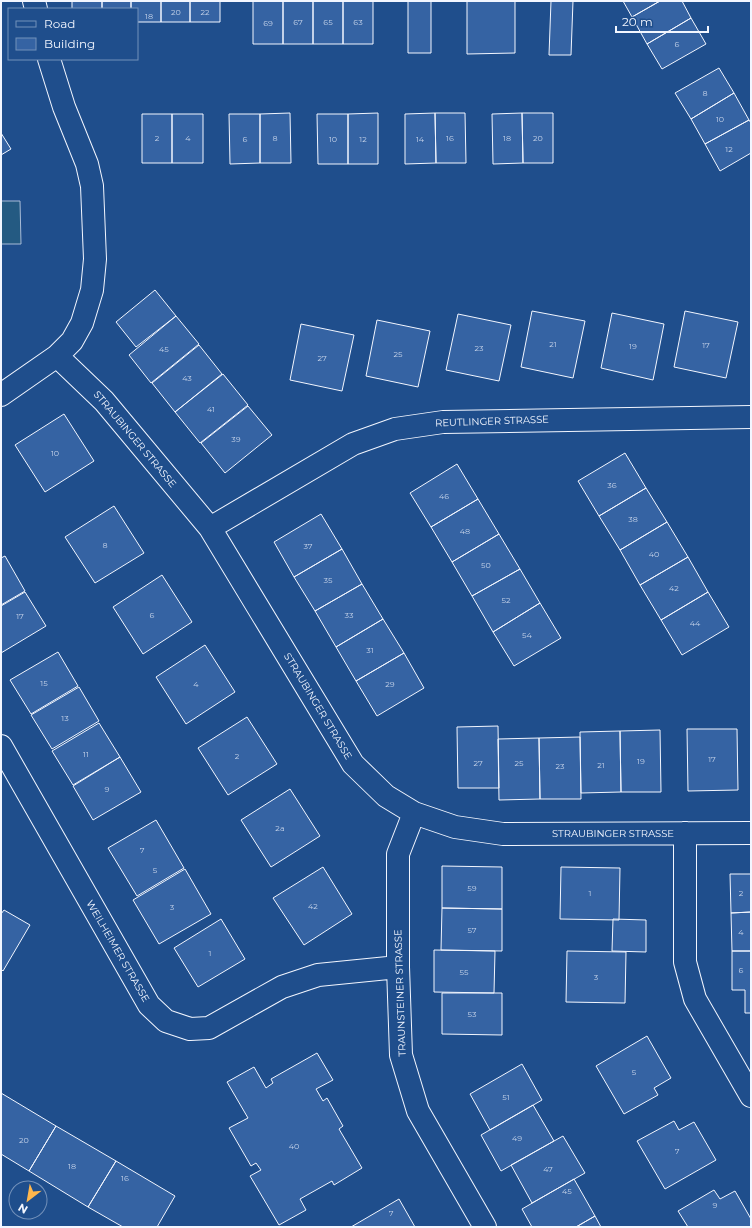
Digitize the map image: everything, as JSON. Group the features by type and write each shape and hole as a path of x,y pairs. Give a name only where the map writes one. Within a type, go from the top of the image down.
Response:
{"street":[{"path":"1,395 57,356 72,341 82,323 92,290 95,259 92,186 87,164 64,107 49,60"},
{"name":"STRAUBINGER STRASSE","path":"57,356 104,401 210,528 354,764 386,796 414,813 455,827 503,834 751,833"},
{"name":"REUTLINGER STRASSE","path":"210,528 354,444 395,428 443,422 751,417"},
{"name":"WEILHEIMER STRASSE","path":"1,746 149,1005 166,1021 190,1029 209,1028 282,987 318,975 398,967"},
{"name":"TRAUNSTEINER STRASSE","path":"414,813 398,854 398,967 401,1055 418,1111 485,1227"},
{"path":"685,833 685,962 695,999 751,1096"}],"shaded area":[{"path":"1,201 20,201 21,244 1,244"}],"building":[{"path":"72,1 102,1 102,8 72,8"},
{"path":"102,1 131,1 131,8 102,8"},
{"path":"131,1 161,1 161,22 138,22 138,8 131,8"},
{"path":"161,1 190,1 190,22 161,22"},
{"path":"190,1 220,1 220,22 190,22"},
{"path":"253,1 283,1 283,44 253,44"},
{"path":"283,1 313,1 313,44 283,44"},
{"path":"313,1 343,1 343,44 313,44"},
{"path":"343,1 373,1 373,44 343,44"},
{"path":"408,1 431,1 431,53 408,53"},
{"path":"467,1 515,1 515,53 467,54"},
{"path":"551,1 573,1 571,55 549,55"},
{"path":"623,1 660,1 632,17"},
{"path":"660,1 682,1 691,18 647,44 632,17"},
{"path":"691,18 706,44 662,69 647,44"},
{"path":"719,68 734,93 691,119 675,93"},
{"path":"734,93 749,120 705,144 691,119"},
{"path":"290,113 291,163 260,163 260,114"},
{"path":"378,113 378,164 348,164 348,114"},
{"path":"435,113 465,113 466,163 436,163"},
{"path":"435,113 436,163 405,164 405,114"},
{"path":"522,113 553,113 553,163 523,163"},
{"path":"522,113 523,163 493,164 492,114"},
{"path":"142,114 172,114 172,163 142,163"},
{"path":"172,114 203,114 203,163 172,163"},
{"path":"229,114 260,114 260,163 230,164"},
{"path":"317,114 348,114 348,164 318,164"},
{"path":"749,120 751,123 751,153 720,171 705,144"},
{"path":"1,133 11,149 1,155"},
{"path":"155,290 176,316 136,347 116,322"},
{"path":"532,311 585,321 573,378 521,367"},
{"path":"685,311 738,322 726,378 674,367"},
{"path":"612,313 664,324 653,380 601,368"},
{"path":"458,314 511,325 499,381 446,370"},
{"path":"176,316 199,344 151,383 129,355"},
{"path":"377,320 430,331 418,387 366,376"},
{"path":"301,324 354,335 342,391 290,380"},
{"path":"199,345 222,374 175,412 152,383"},
{"path":"223,374 248,405 200,443 175,412"},
{"path":"248,406 272,435 225,473 201,443"},
{"path":"64,414 94,461 45,492 15,445"},
{"path":"625,453 646,488 599,516 578,481"},
{"path":"457,464 478,499 431,527 410,493"},
{"path":"646,488 667,522 620,550 599,516"},
{"path":"478,499 499,534 452,562 431,527"},
{"path":"114,506 144,553 95,583 65,537"},
{"path":"321,514 342,549 294,577 274,542"},
{"path":"667,522 688,557 640,585 620,550"},
{"path":"499,534 520,569 472,596 452,562"},
{"path":"342,549 362,584 315,611 294,577"},
{"path":"5,556 25,591 1,605 1,558"},
{"path":"688,557 708,592 661,620 640,585"},
{"path":"520,569 540,603 493,632 472,596"},
{"path":"162,575 192,622 143,654 113,607"},
{"path":"362,584 383,619 336,647 315,611"},
{"path":"25,592 46,626 1,653 1,606"},
{"path":"708,592 729,627 682,655 661,620"},
{"path":"540,603 561,638 514,666 493,632"},
{"path":"383,619 404,653 356,681 336,647"},
{"path":"205,645 235,692 186,724 156,677"},
{"path":"58,652 78,686 31,714 10,680"},
{"path":"404,653 424,688 377,716 356,681"},
{"path":"79,687 99,721 52,749 31,715"},
{"path":"247,717 277,764 228,795 198,748"},
{"path":"99,723 120,757 73,785 52,751"},
{"path":"498,726 499,788 458,788 457,727"},
{"path":"687,729 737,729 738,790 688,791"},
{"path":"660,730 661,792 621,792 620,731"},
{"path":"620,731 621,792 581,793 580,732"},
{"path":"580,737 581,799 540,799 539,738"},
{"path":"539,738 540,799 499,800 498,739"},
{"path":"120,757 141,792 93,820 73,786"},
{"path":"290,789 320,836 271,867 241,820"},
{"path":"156,820 184,868 137,896 108,848"},
{"path":"442,866 502,867 502,909 442,908"},
{"path":"323,867 352,914 304,945 273,898"},
{"path":"561,867 620,868 619,920 560,919"},
{"path":"185,869 211,914 159,944 133,900"},
{"path":"730,874 751,874 751,912 731,913"},
{"path":"442,908 502,909 502,951 441,950"},
{"path":"4,910 30,925 3,971 1,969 1,914"},
{"path":"751,912 751,951 732,951 731,913"},
{"path":"221,919 245,959 198,987 174,948"},
{"path":"613,919 646,920 646,952 612,951"},
{"path":"434,950 495,951 494,993 434,992"},
{"path":"567,951 626,952 625,1003 566,1002"},
{"path":"732,951 751,951 751,1013 745,1013 745,990 732,990"},
{"path":"442,993 502,993 502,1035 442,1034"},
{"path":"647,1036 671,1078 654,1088 658,1095 624,1114 596,1066"},
{"path":"317,1053 333,1080 316,1089 323,1101 327,1098 343,1126 339,1129 362,1168 334,1185 332,1181 300,1199 306,1210 279,1225 250,1176 261,1170 256,1163 251,1166 229,1128 248,1118 227,1082 254,1067 266,1088 273,1083 271,1079"},
{"path":"522,1064 542,1100 490,1130 470,1094"},
{"path":"1,1093 56,1126 29,1171 1,1154"},
{"path":"533,1105 554,1141 501,1171 481,1135"},
{"path":"674,1121 679,1130 694,1122 716,1160 665,1189 637,1141"},
{"path":"56,1126 116,1161 88,1207 48,1183 48,1180 44,1180 29,1171"},
{"path":"563,1136 585,1173 532,1203 511,1165"},
{"path":"116,1161 175,1196 157,1227 123,1227 88,1207"},
{"path":"574,1179 595,1216 576,1227 532,1227 522,1209"},
{"path":"714,1190 720,1199 735,1191 751,1219 751,1227 688,1227 678,1211"},
{"path":"399,1199 415,1227 351,1227"},
{"path":"595,1216 601,1227 576,1227"}]}
